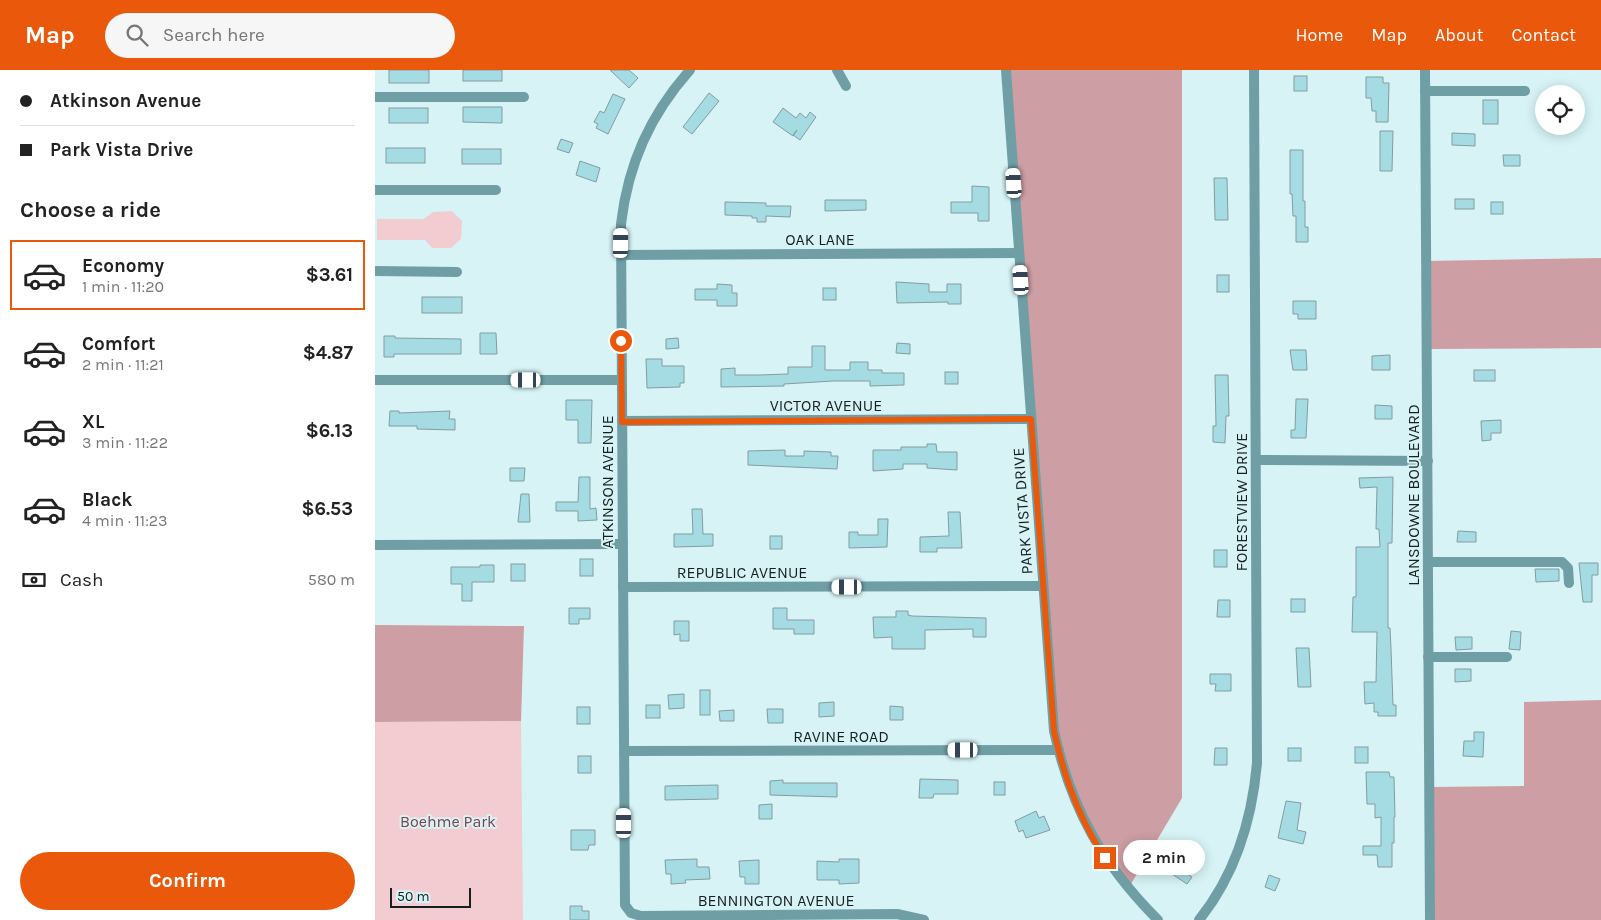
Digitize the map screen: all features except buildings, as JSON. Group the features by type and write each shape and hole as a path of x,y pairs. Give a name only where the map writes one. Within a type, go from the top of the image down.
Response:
{"street":[{"name":"ATKINSON AVENUE","path":"628,911 624,899 621,380 621,255 624,199 636,156 659,109 690,70"},
{"path":"837,70 847,86"},
{"name":"PARK VISTA DRIVE","path":"1006,70 1051,703 1059,750 1074,800 1098,847 1128,889 1158,920"},
{"name":"FORESTVIEW DRIVE","path":"1199,920 1215,898 1233,863 1248,824 1255,791 1257,763 1254,70"},
{"name":"LANSDOWNE BOULEVARD","path":"1425,70 1430,920"},
{"path":"1425,91 1525,90"},
{"path":"375,97 523,97"},
{"path":"375,190 496,190"},
{"name":"OAK LANE","path":"621,255 1019,253"},
{"path":"375,272 457,272"},
{"path":"375,380 621,380"},
{"name":"VICTOR AVENUE","path":"622,422 1031,419"},
{"path":"1256,460 1428,461"},
{"path":"375,545 623,544"},
{"path":"1428,562 1562,562 1568,568 1569,583"},
{"name":"REPUBLIC AVENUE","path":"623,587 1042,586"},
{"path":"1429,657 1507,657"},
{"name":"RAVINE ROAD","path":"624,752 1059,750"},
{"name":"BENNINGTON AVENUE","path":"628,911 641,916 897,914 924,920"}],"green space":[{"path":"452,211 462,221 461,239 451,248 432,248 425,240 377,240 377,219 424,219 433,212"},
{"name":"Boehme Park","path":"521,721 523,920 375,920 375,722"}],"shaded area":[{"path":"1006,70 1182,70 1182,798 1128,889 1098,847 1054,731"},
{"path":"1601,258 1601,348 1427,349 1426,261"},
{"path":"375,625 524,626 521,721 375,722"},
{"path":"1601,700 1601,920 1430,920 1429,787 1524,786 1524,702"}],"route":[{"path":"621,341 622,422 1031,419 1049,685 1054,731 1074,800 1085,825 1105,858"}]}
